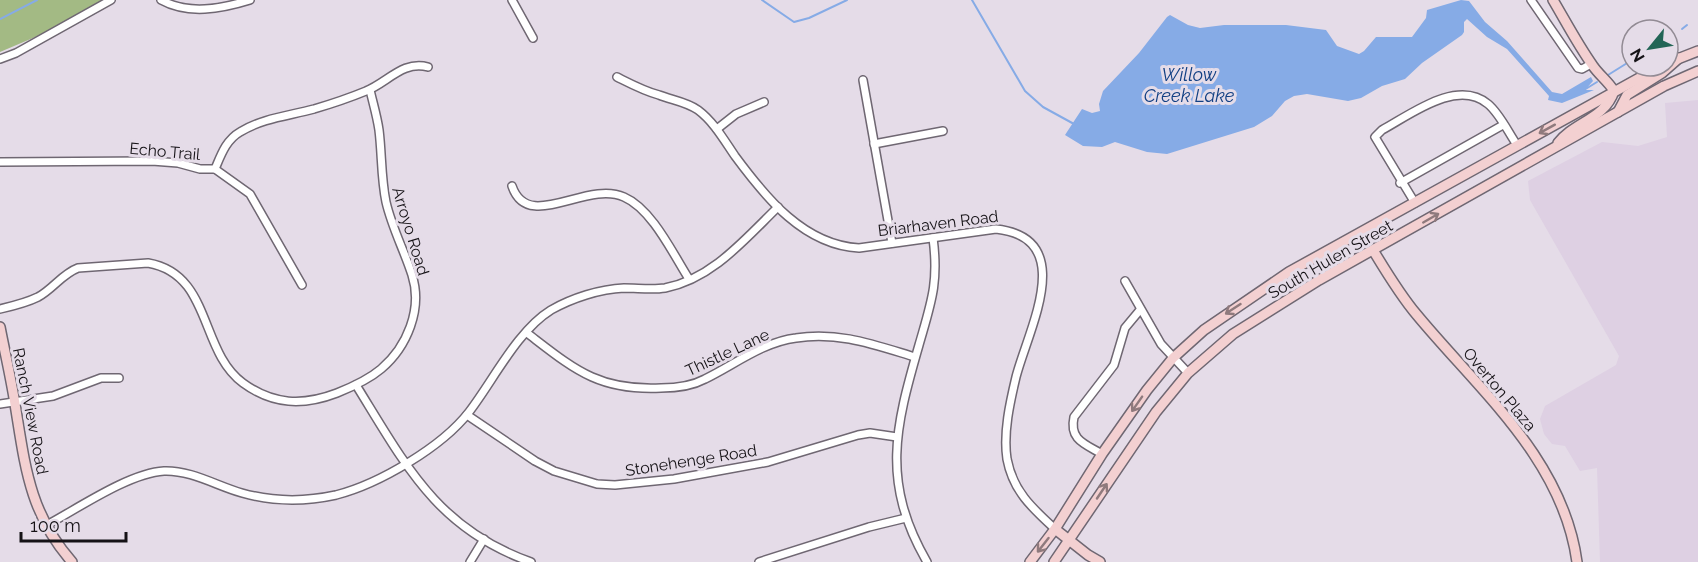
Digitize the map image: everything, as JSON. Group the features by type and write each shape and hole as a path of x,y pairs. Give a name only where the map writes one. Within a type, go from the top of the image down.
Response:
{"main road":[{"path":"1553,0 1592,64 1606,79 1606,98 1600,113 1565,134 1555,148"},
{"path":"1680,58 1698,51"},
{"name":"South Hulen Street","path":"1054,562 1156,412 1188,373 1233,334 1319,280 1622,108 1698,71"},
{"path":"1601,76 1606,98 1622,108 1630,93 1654,78"},
{"name":"South Hulen Street","path":"1030,562 1055,529 1102,454 1173,358 1227,313 1289,272 1640,78"},
{"name":"Overton Plaza","path":"1373,250 1394,286 1409,305 1490,396 1528,445 1562,507 1575,546 1577,562"},
{"name":"Ranch View Road","path":"0,327 26,473 45,526 59,548 72,562"},
{"name":"Briarhaven Road","path":"1055,529 1100,562"}],"street":[{"path":"0,59 16,53 111,0"},
{"path":"161,0 183,9 203,10 250,0"},
{"path":"512,0 533,38"},
{"path":"1531,0 1578,68 1582,69 1592,64"},
{"path":"215,169 227,143 237,133 258,121 315,109 370,90 405,68 420,64 428,67"},
{"name":"Briarhaven Road","path":"617,77 639,88 696,109 717,129 745,169 777,207 806,231 842,247 859,248 996,229 1007,230 1026,239 1040,257 1043,266 1043,283 1040,303 1016,377 1006,446 1011,475 1023,498 1055,529"},
{"path":"862,80 892,243"},
{"name":"Arroyo Road","path":"0,309 21,304 39,296 69,272 78,268 148,263 159,265 172,270 189,287 201,308 223,362 241,382 255,391 286,402 307,402 356,385 380,370 393,357 407,335 414,318 416,305 413,276 395,232 383,186 379,131 370,90"},
{"path":"1415,203 1400,183 1374,137 1382,130 1438,100 1456,95 1470,95 1487,103 1496,112 1517,146"},
{"path":"717,129 736,114 764,102"},
{"path":"1400,183 1503,125"},
{"path":"874,144 943,131"},
{"name":"Echo Trail","path":"0,162 152,161 178,163 200,169 215,169 250,194 302,285"},
{"path":"512,186 518,200 532,207 542,207 595,193 623,196 647,214 689,279"},
{"path":"45,526 138,477 162,471 195,477 244,494 288,501 303,501 355,489 373,482 405,464 455,429 527,333 552,310 581,297 603,291 624,288 663,288 689,279 712,267 726,256 777,207"},
{"path":"927,562 906,518 897,479 897,437 904,394 936,284 933,238"},
{"path":"1125,281 1161,344 1188,373"},
{"path":"1102,454 1082,443 1075,436 1072,428 1074,417 1114,365 1125,328 1140,310"},
{"name":"Thistle Lane","path":"527,333 586,375 617,386 643,389 687,386 702,381 764,348 792,338 821,335 853,338 915,357"},
{"path":"0,404 53,396 101,378 119,378"},
{"path":"356,385 405,464 441,509 460,525 513,556 531,562"},
{"name":"Stonehenge Road","path":"467,415 535,461 554,471 597,484 674,479 768,462 870,433 897,437"},
{"path":"759,562 869,527 906,518"},
{"path":"470,562 484,539"}],"shaded area":[{"path":"1698,100 1698,562 1600,562 1597,468 1580,471 1565,446 1552,444 1544,434 1540,419 1545,406 1616,365 1619,356 1530,200 1528,181 1602,142 1638,146 1667,137 1665,103"}],"green space":[{"path":"0,0 103,0 40,35 0,52"}],"water":[{"name":"Willow Creek Lake","path":"1461,0 1469,1 1485,22 1507,41 1552,92 1562,94 1591,77 1593,81 1585,90 1594,90 1562,103 1548,100 1549,96 1507,49 1487,37 1467,19 1464,22 1462,35 1422,63 1405,79 1382,86 1361,98 1348,101 1307,94 1294,96 1285,101 1272,116 1254,127 1167,154 1147,152 1115,142 1102,147 1083,146 1065,135 1082,109 1092,113 1100,111 1099,104 1103,91 1139,53 1170,15 1188,25 1200,28 1224,25 1286,25 1326,30 1337,46 1359,54 1376,37 1412,37 1426,18 1427,10"}],"waterway":[{"path":"0,19 37,0"},
{"path":"762,0 794,22 809,18 847,0"},
{"path":"972,0 1025,91 1043,107 1074,124"},
{"path":"1682,29 1687,25"},
{"path":"1608,75 1620,68"},
{"path":"1584,90 1597,82"}]}
